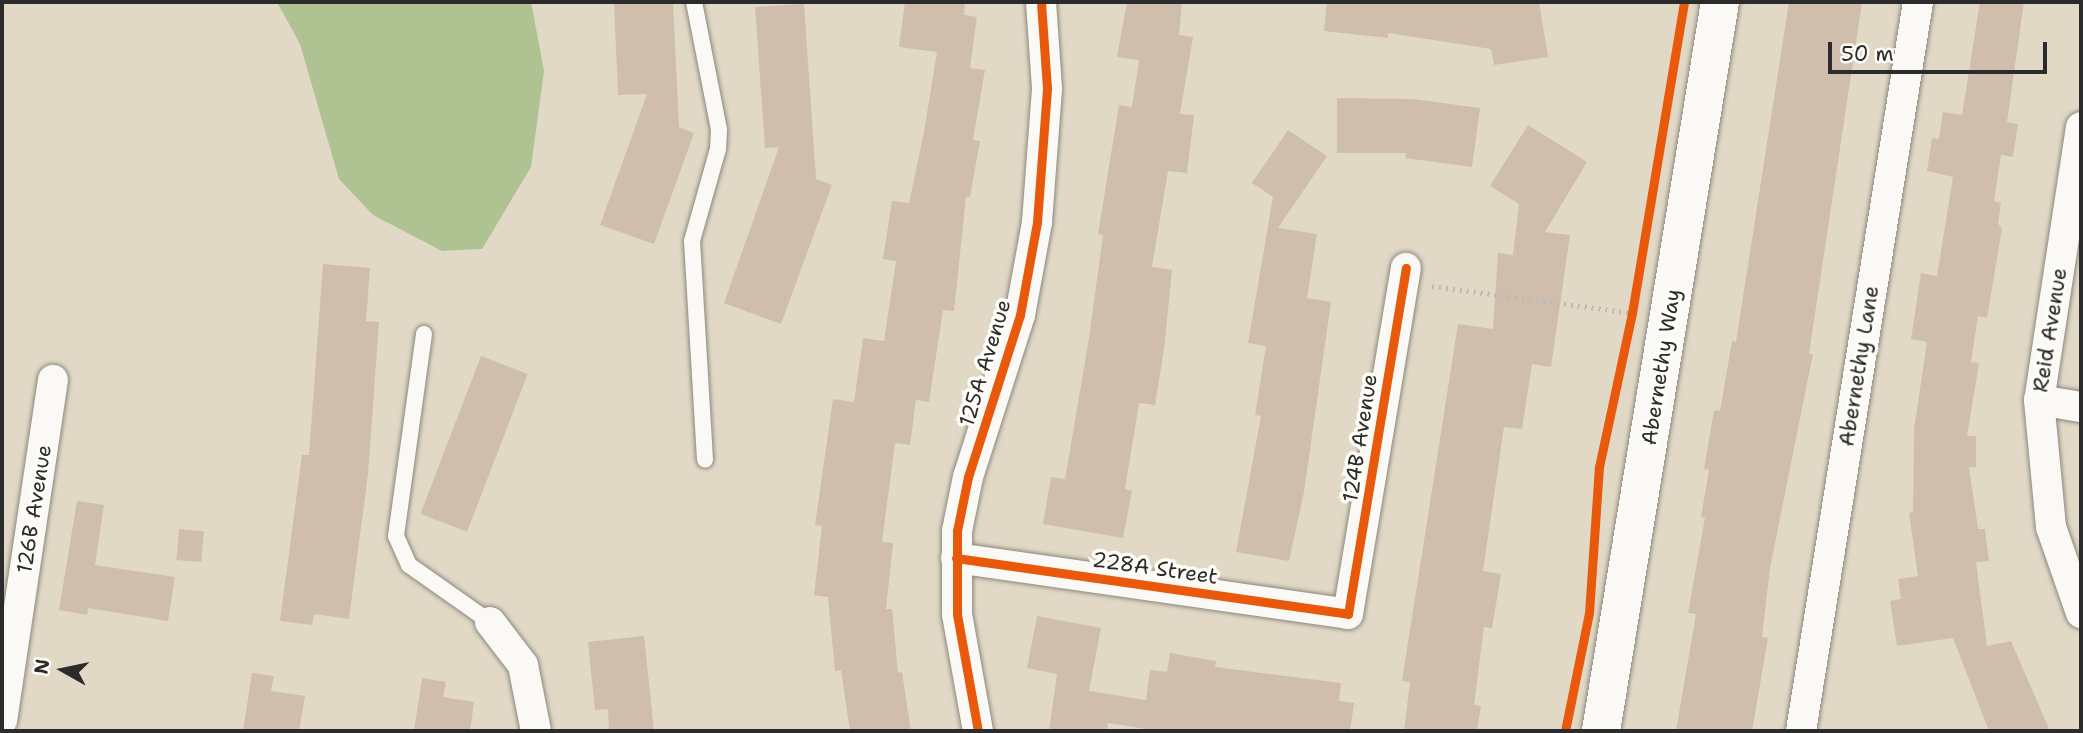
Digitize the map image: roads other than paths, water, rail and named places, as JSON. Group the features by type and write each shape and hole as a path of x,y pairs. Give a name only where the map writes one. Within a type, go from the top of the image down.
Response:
{"main road":[{"name":"Abernethy Way","path":"1601,731 1720,2"}],"street":[{"name":"125A Avenue","path":"978,731 957,614 956,558 968,477 1020,315 1037,222 1045,158 1047,88 1041,2"},
{"name":"Abernethy Lane","path":"1801,731 1917,2"},
{"name":"Reid Avenue","path":"2081,127 2039,400 2051,527 2081,614"},
{"name":"124B Avenue","path":"1348,614 1404,275"},
{"name":"126B Avenue","path":"2,720 53,380"},
{"path":"2039,400 2081,407"},
{"name":"228A Street","path":"956,558 1348,614"},
{"path":"490,622 523,666 536,731"}],"lane":[{"path":"694,2 719,130 718,149 692,241 705,460"},
{"path":"424,334 396,536 409,565 490,622"}]}
